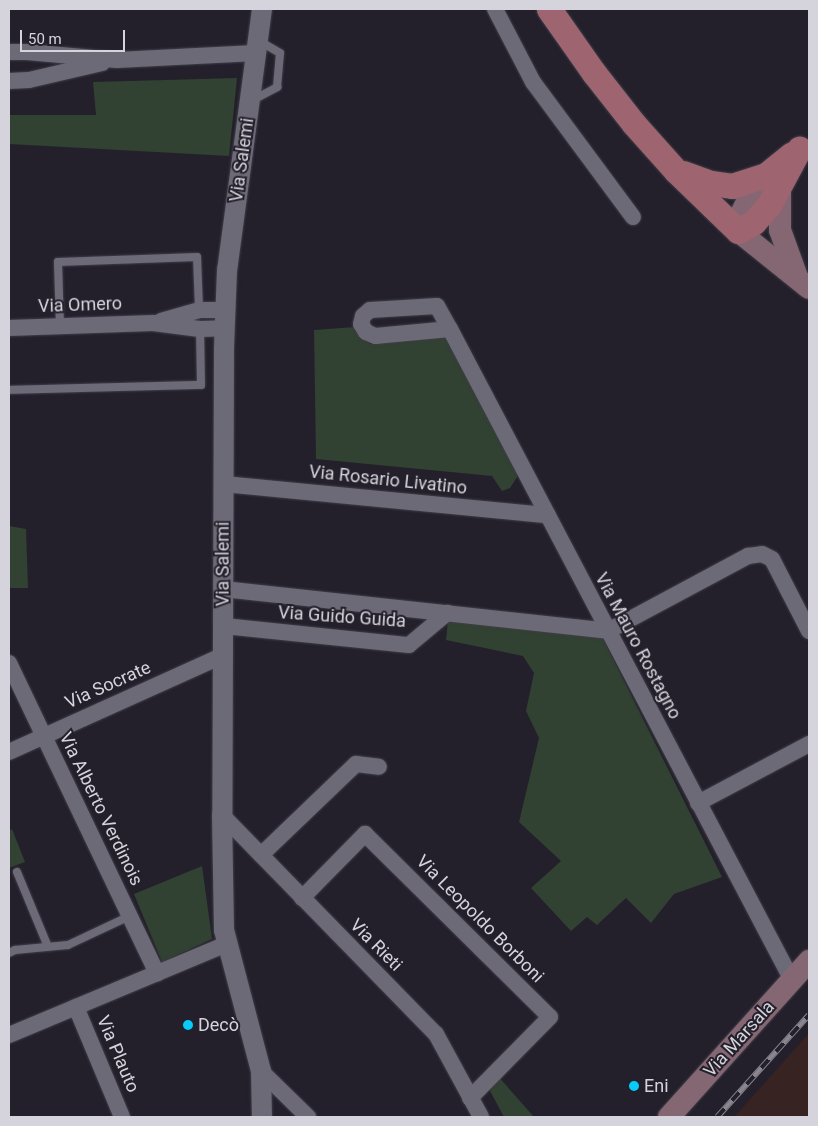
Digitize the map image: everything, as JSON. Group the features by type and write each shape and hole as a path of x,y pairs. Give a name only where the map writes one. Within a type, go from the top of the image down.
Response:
{"main road":[{"path":"549,9 594,73 634,124 676,171 738,231 803,283"},
{"path":"738,231 754,222 769,205 773,180 804,142"},
{"path":"676,171 711,183 732,186 773,180"},
{"path":"773,180 780,230 803,283"},
{"name":"Via Marsala","path":"669,1117 809,961"}],"street":[{"name":"Via Salemi","path":"262,9 227,270 225,319 222,815 224,930 226,944 261,1070 262,1117"},
{"path":"495,9 533,82 633,217"},
{"path":"9,81 29,80 117,60 257,47"},
{"path":"9,52 117,60"},
{"name":"Via Mauro Rostagno","path":"450,329 374,336 366,332 362,324 363,316 370,310 437,306 450,329 548,515 792,980"},
{"path":"153,323 199,310 225,319"},
{"path":"153,323 200,329 225,319"},
{"name":"Via Omero","path":"9,328 153,323"},
{"name":"Via Rosario Livatino","path":"224,484 548,515"},
{"path":"608,631 748,556 762,554 772,559 809,631"},
{"name":"Via Guido Guida","path":"223,589 608,631"},
{"name":"Via Guido Guida","path":"224,626 409,645 447,613"},
{"name":"Via Socrate","path":"9,752 224,655"},
{"name":"Via Alberto Verdinois","path":"9,662 157,973"},
{"path":"698,803 809,744"},
{"path":"261,855 356,764 379,767"},
{"name":"Via Rieti","path":"222,815 436,1034 481,1117"},
{"name":"Via Leopoldo Borboni","path":"302,898 365,834 550,1017 470,1098"},
{"path":"9,1035 226,944"},
{"name":"Via Plauto","path":"76,1007 122,1117"},
{"path":"261,1070 308,1117"}],"lane":[{"path":"60,326 58,262 197,257 199,310"},
{"path":"9,390 201,385 200,329"},
{"path":"17,872 48,947"},
{"path":"9,953 15,950 68,944 130,916"}],"shaded area":[{"path":"809,1033 809,1117 734,1117"}],"green space":[{"path":"237,78 229,156 9,144 9,115 96,115 93,82"},
{"path":"355,327 370,344 448,336 519,474 510,488 502,491 492,476 316,459 314,330"},
{"path":"9,526 26,529 28,588 9,588"},
{"path":"448,620 601,635 722,877 674,894 651,923 626,898 597,925 587,917 571,931 531,888 561,861 519,822 539,738 526,711 534,673 523,656 446,640"},
{"path":"12,829 25,862 9,868 9,831"},
{"path":"202,866 212,939 162,962 134,894"},
{"path":"498,1076 534,1117 504,1117 489,1089"}],"railway":[{"path":"717,1117 809,1015"}],"place":[{"name":"Decò","path":"188,1025"},
{"name":"Eni","path":"634,1086"}]}
